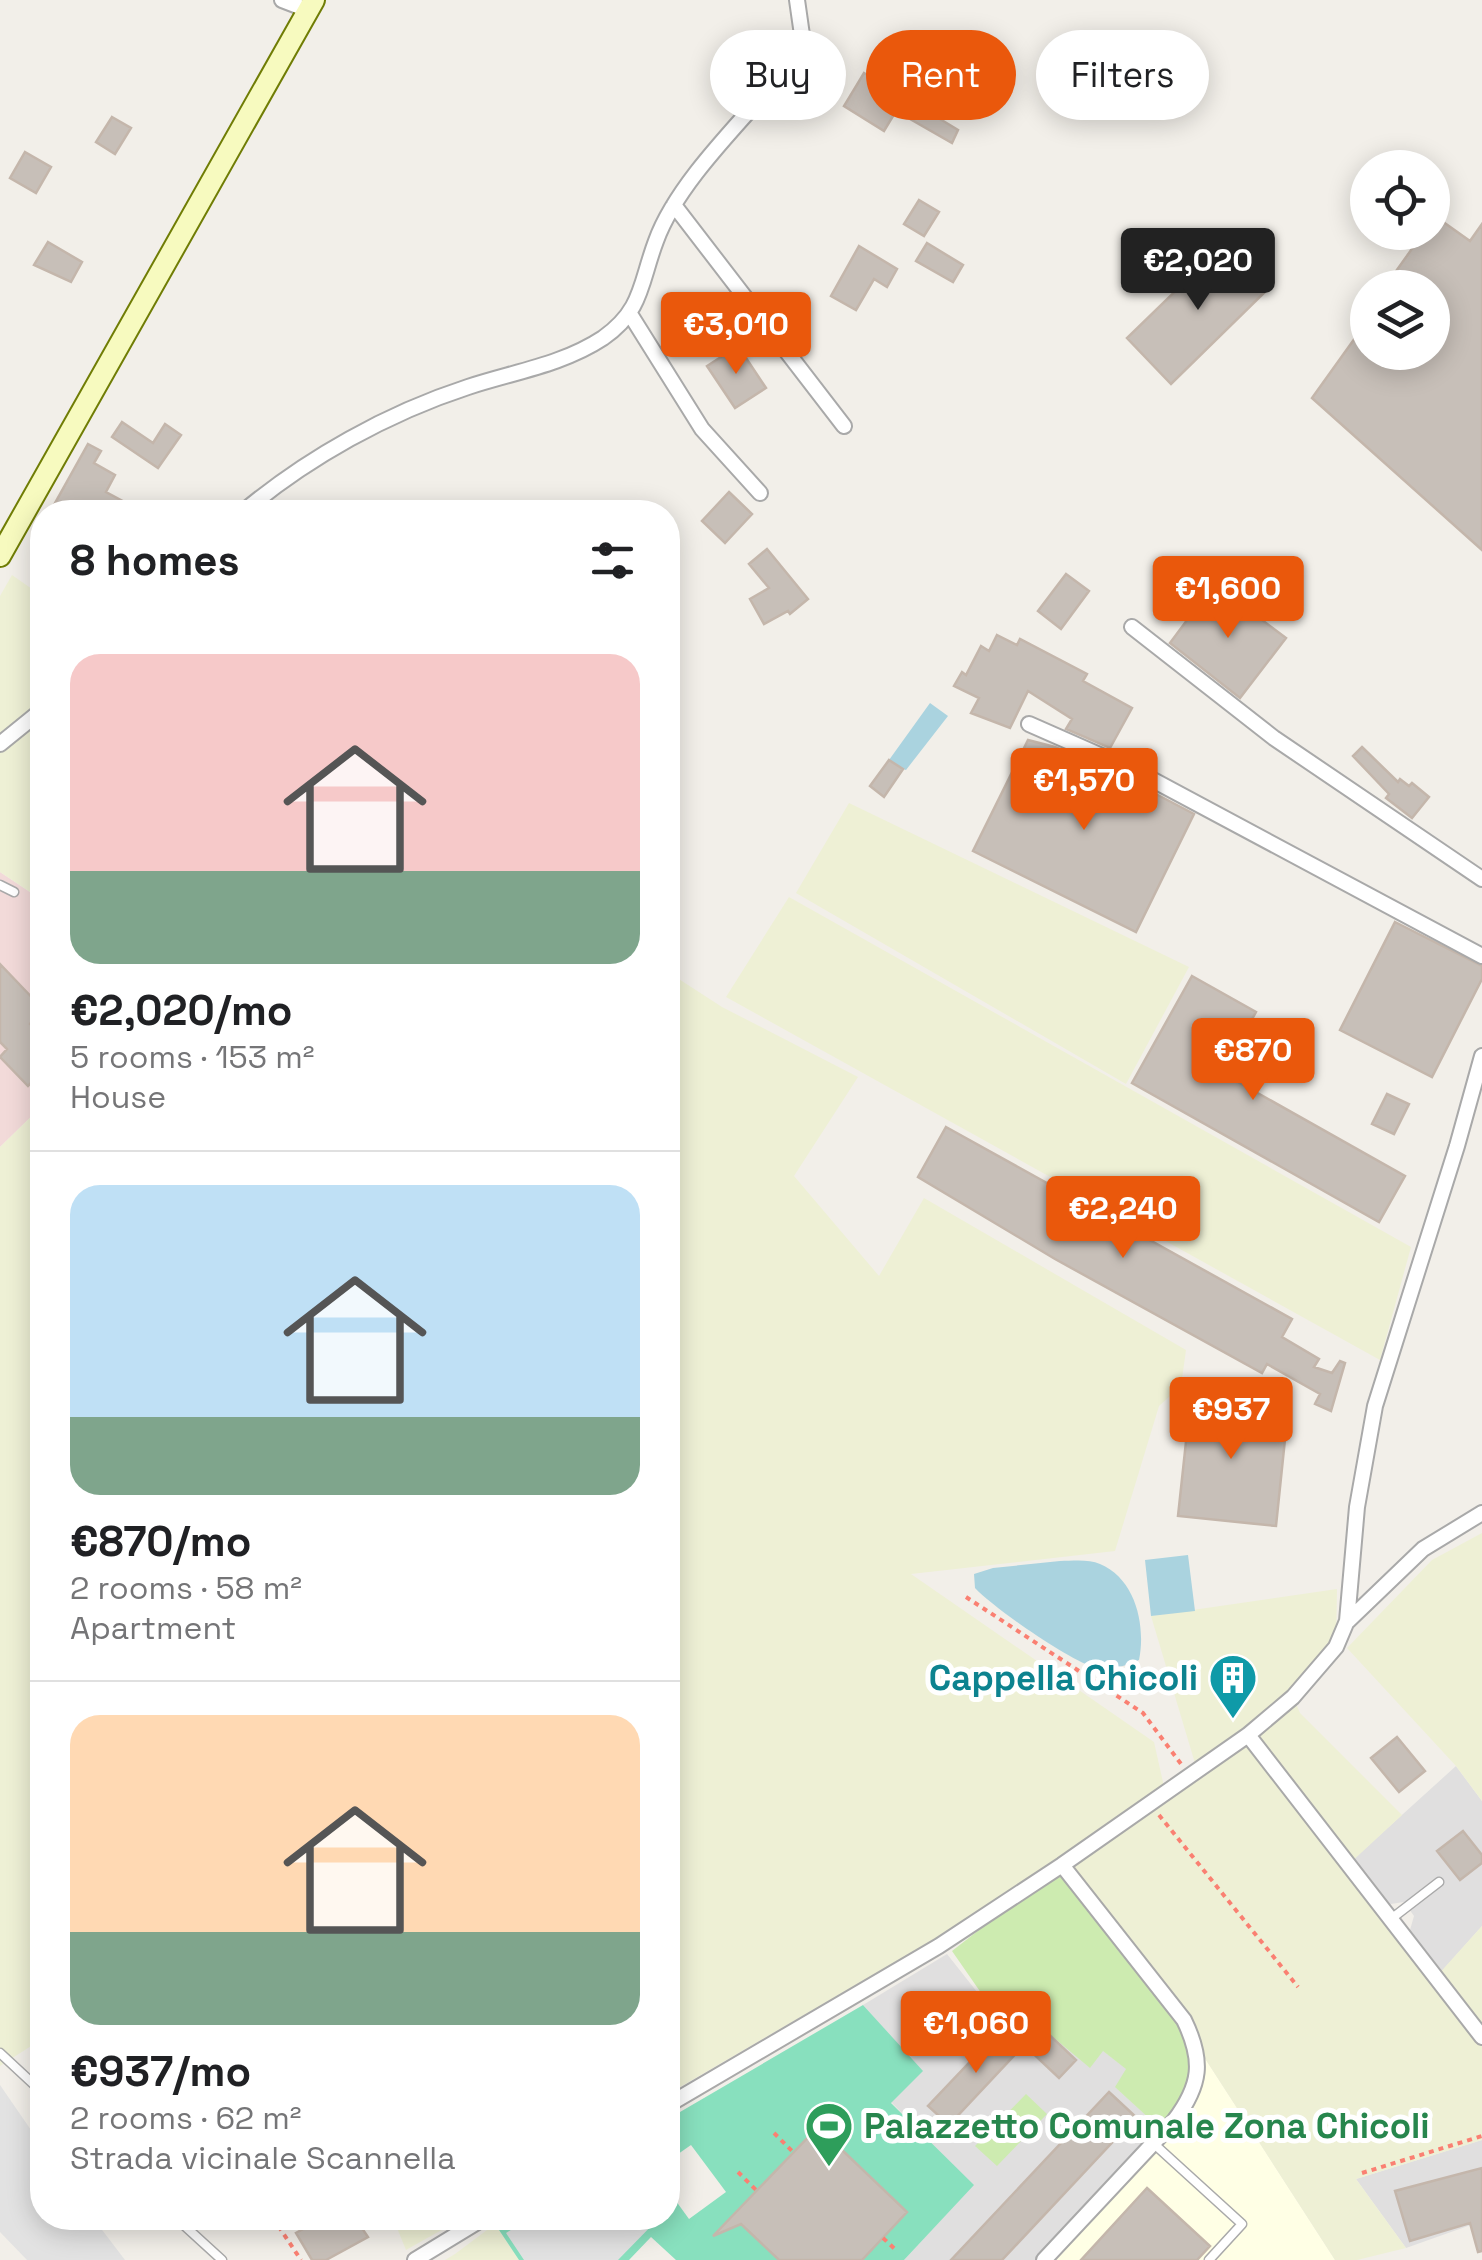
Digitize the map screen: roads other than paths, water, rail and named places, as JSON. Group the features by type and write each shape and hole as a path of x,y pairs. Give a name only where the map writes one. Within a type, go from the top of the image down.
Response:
{"main road":[{"path":"2,546 311,5"}],"street":[{"path":"282,0 311,5"},
{"path":"259,500 353,439 442,396 569,356 602,338 630,314 656,238 674,204 798,55 802,42 797,0"},
{"path":"674,204 844,426"},
{"path":"630,314 702,429 760,493"},
{"path":"1132,626 1274,738 1482,879"},
{"path":"0,744 30,720"},
{"path":"1029,724 1138,772 1482,956"},
{"path":"680,2098 939,1946 1062,1865 1248,1735 1292,1697 1336,1647 1348,1621 1357,1508 1375,1406 1458,1146 1482,1056"},
{"path":"1348,1621 1423,1549 1482,1513"},
{"path":"1248,1735 1482,2037"},
{"path":"1044,2260 1191,2099 1198,2072 1195,2043 1184,2020 1062,1865"},
{"path":"414,2260 464,2230"}],"lane":[{"path":"0,885 14,892"},
{"path":"1391,1919 1439,1882"},
{"path":"0,2053 30,2081"},
{"path":"1154,2143 1242,2224 1209,2260"},
{"path":"189,2230 222,2260"}],"water":[{"path":"930,703 948,716 903,769 889,760"},
{"path":"1188,1555 1195,1611 1151,1616 1145,1560"},
{"path":"1060,1561 1096,1562 1122,1581 1136,1605 1141,1633 1139,1660 1105,1668 1081,1662 1031,1632 975,1588 974,1574 993,1568"}],"place":[{"name":"Cappella Chicoli","path":"1233,1720"},
{"name":"Palazzetto Comunale Zona Chicoli","path":"829,2168"}]}
